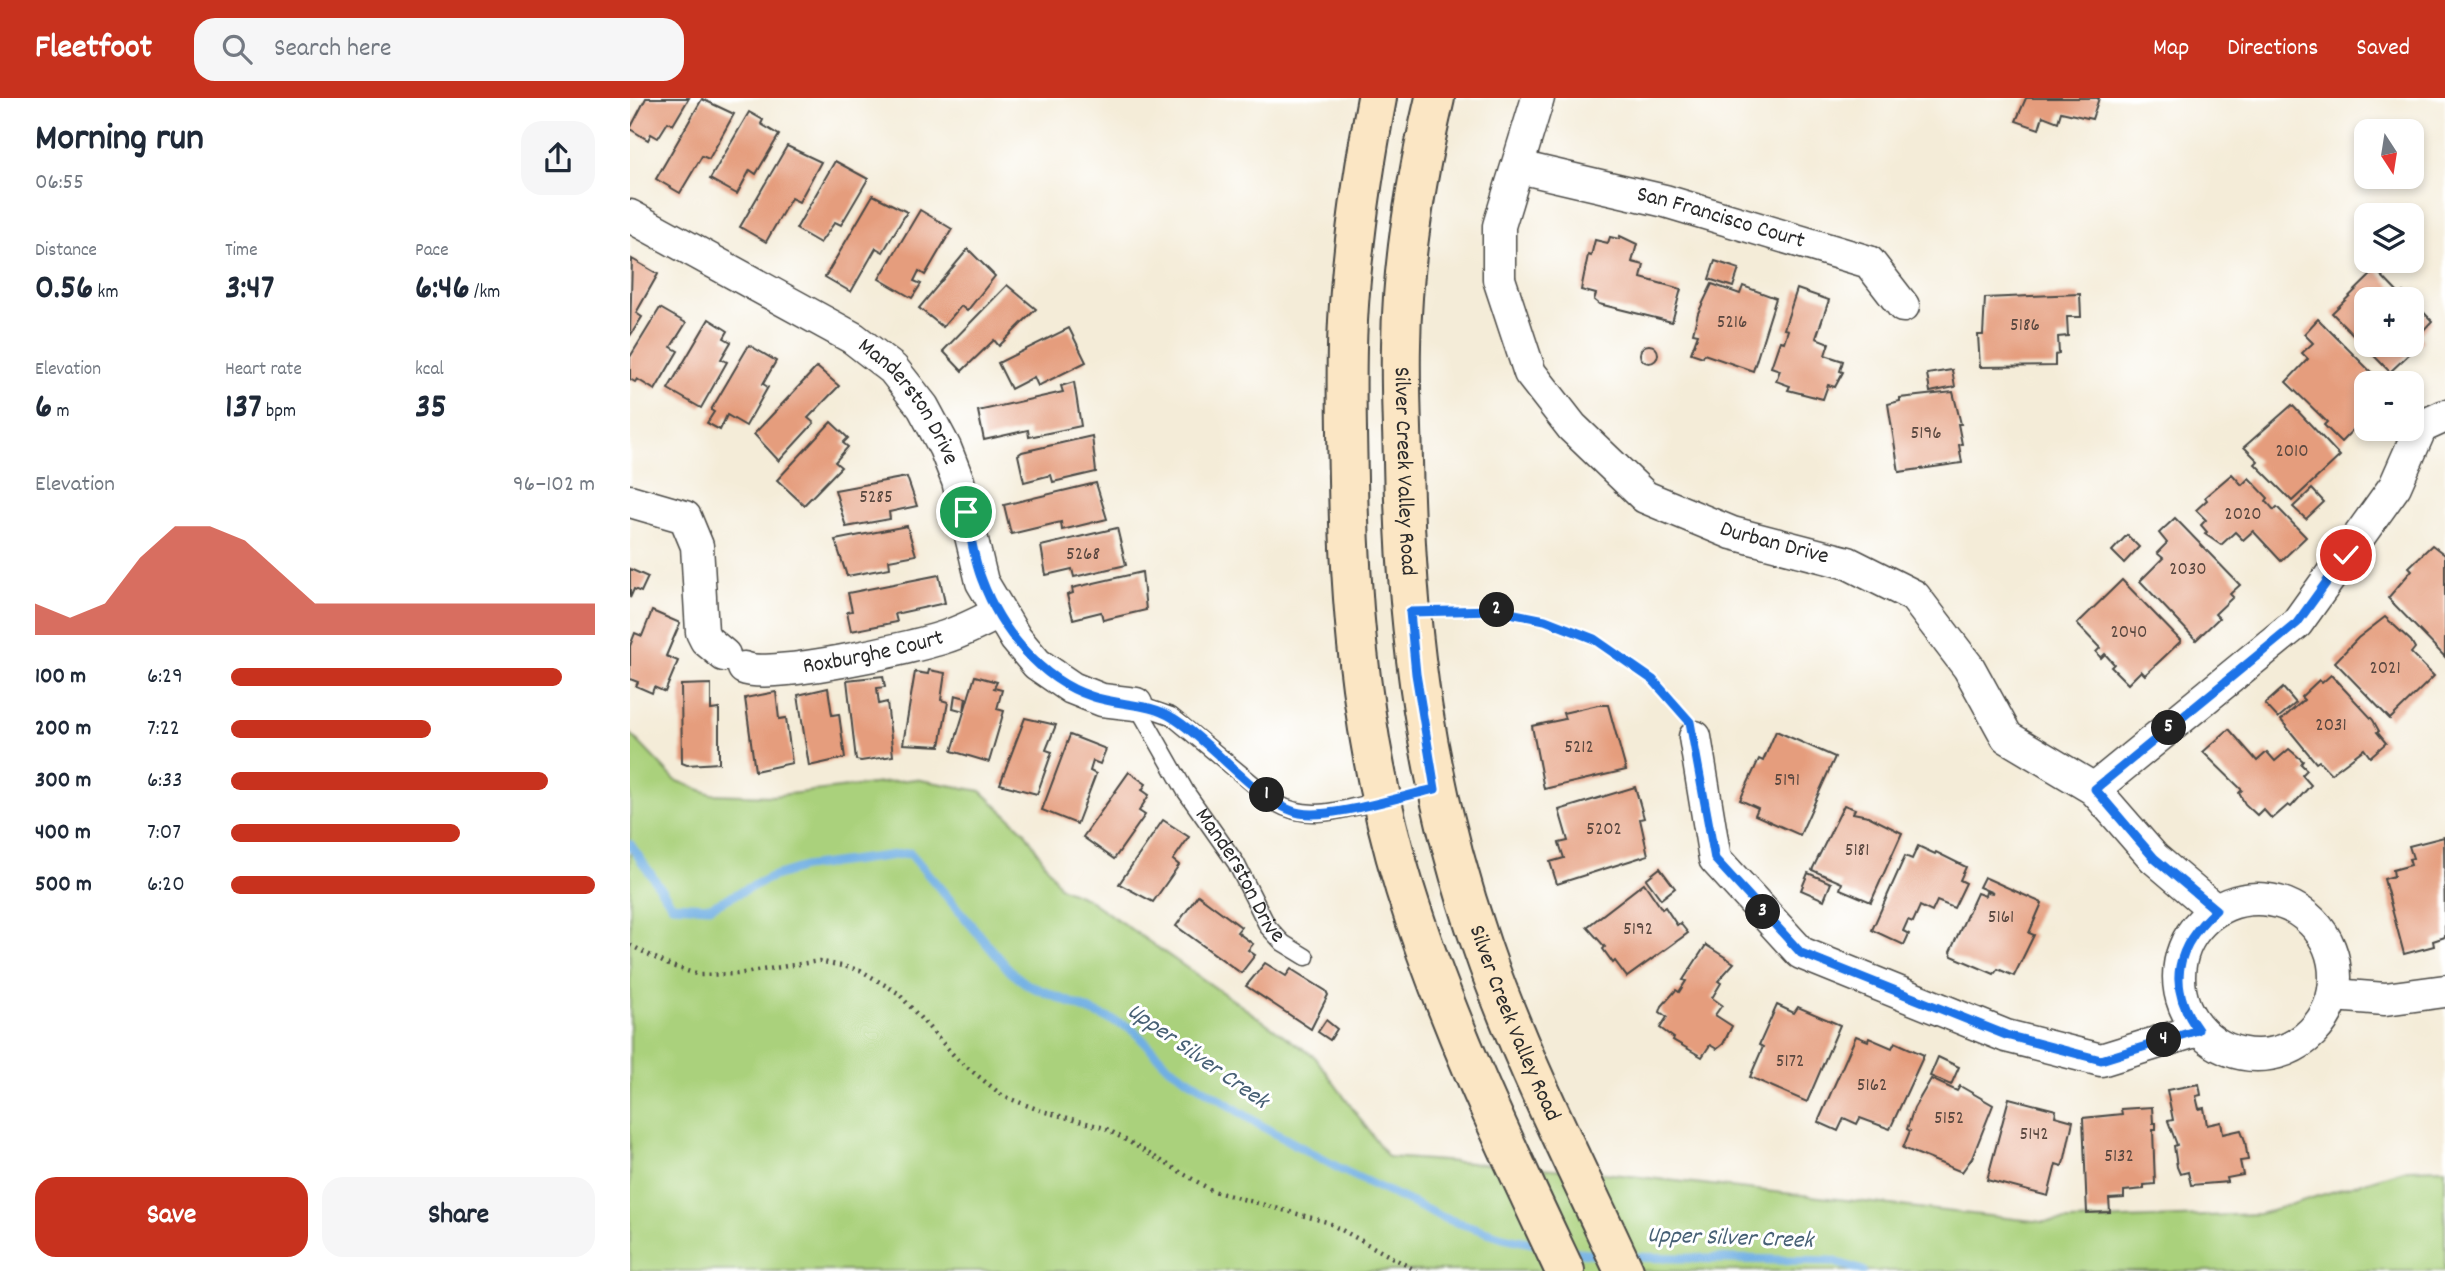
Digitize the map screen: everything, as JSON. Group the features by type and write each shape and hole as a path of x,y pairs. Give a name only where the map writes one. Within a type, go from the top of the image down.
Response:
{"main road":[{"path":"1377,98 1355,235 1346,369 1352,587 1366,717 1382,800 1404,887 1428,958 1509,1153 1566,1271"},
{"name":"Silver Creek Valley Road","path":"1435,98 1412,212 1401,344 1404,537 1416,674 1435,789 1483,950 1572,1158 1624,1271"},
{"path":"1382,800 1435,789"}],"street":[{"name":"Durban Drive","path":"1538,98 1499,226 1499,279 1530,373 1572,427 1645,497 1732,533 1848,563 1914,596 1969,667 2007,737 2095,789 2154,858 2216,910"},
{"name":"San Francisco Court","path":"1519,167 1665,201 1869,262 1903,306"},
{"name":"Manderston Drive","path":"630,216 853,338 893,369 923,407 952,464 978,569 998,613 1037,664 1062,683 1102,700 1136,704"},
{"path":"2095,789 2297,623 2395,486 2421,427 2445,416"},
{"name":"Roxburghe Court","path":"630,501 685,517 697,546 702,632 706,640 734,661 769,671 909,647 962,631 998,613"},
{"path":"1695,737 1715,859 1801,953 2006,1035 2101,1060 2198,1030"},
{"path":"2260,898 2290,905 2313,921 2329,944 2336,970 2334,995 2323,1021 2297,1045 2271,1055 2244,1055 2220,1047 2198,1030 2189,1018 2179,992 2180,960 2195,928 2216,910 2232,902 2260,898"},
{"path":"2334,995 2385,999 2445,991"}],"lane":[{"path":"1136,704 1171,716 1276,803 1290,811 1308,814 1326,812 1382,800"},
{"name":"Manderston Drive","path":"1136,704 1186,792 1236,863 1268,927 1283,943 1306,957"}],"path":[{"path":"1410,612 1495,610 1545,620 1594,639 1624,657 1661,687 1690,722 1695,737"},
{"path":"630,944 669,965 699,975 737,974 819,961 860,970 898,993 958,1060 1003,1096 1042,1111 1105,1128 1213,1191 1327,1222 1416,1271"}],"green space":[{"path":"630,733 675,780 711,794 772,796 915,779 981,791 1025,832 1060,887 1086,898 1315,1057 1388,1157 1595,1172 2043,1222 2259,1214 2407,1169 2445,1168 2445,1271 630,1271"}],"building":[{"path":"646,98 689,98 673,125 668,122 658,138 651,134 648,140 630,129"},
{"path":"2026,98 2099,98 2092,119 2061,112 2058,122 2043,116 2039,129 2016,121"},
{"path":"702,99 734,114 709,159 702,156 680,193 656,179"},
{"path":"749,112 763,120 761,124 779,135 756,174 750,170 737,194 710,179"},
{"path":"787,146 821,162 799,202 791,198 766,242 740,227"},
{"path":"835,161 868,179 841,225 835,222 820,243 796,229"},
{"path":"873,195 907,212 883,252 876,248 851,292 825,277"},
{"path":"920,210 952,229 925,275 919,271 914,281 921,284 912,298 879,279"},
{"path":"1620,236 1637,244 1632,262 1644,265 1641,278 1681,289 1672,322 1599,304 1594,300 1596,294 1581,290 1588,255 1591,256 1595,240 1608,243 1610,237 1619,239"},
{"path":"968,249 995,276 967,311 961,306 943,327 919,308"},
{"path":"632,259 658,274 636,313 642,317 630,336"},
{"path":"1715,261 1739,269 1733,287 1709,279"},
{"path":"2373,273 2379,273 2392,287 2359,287"},
{"path":"1712,284 1740,294 1743,286 1776,298 1753,371 1704,354 1703,357 1691,353 1698,334 1693,333 1698,313"},
{"path":"1007,285 1036,309 999,346 994,340 962,371 943,351"},
{"path":"1797,289 1829,300 1816,338 1829,343 1825,355 1843,361 1840,371 1843,372 1835,387 1828,385 1823,399 1788,390 1790,386 1776,381 1780,370 1771,367 1780,341 1784,342 1788,330 1784,329"},
{"path":"2354,292 2354,335 2332,313"},
{"path":"2080,294 2081,317 2067,317 2068,336 2058,337 2059,354 2055,355 2055,366 1980,367 1978,335 1983,335 1985,298"},
{"path":"660,308 686,323 671,347 678,351 655,390 637,379 635,382 630,379 630,357"},
{"path":"2424,313 2432,321 2424,330"},
{"path":"709,319 728,331 724,338 731,342 721,359 727,362 701,408 668,389"},
{"path":"2318,319 2370,371 2354,371 2354,428 2341,442 2324,425 2327,422 2286,382 2308,359 2302,353 2313,343 2304,334"},
{"path":"1069,328 1086,362 1038,386 1034,377 1011,389 998,363"},
{"path":"749,345 776,361 763,384 768,387 746,426 727,415 720,430 707,423 714,412 711,410"},
{"path":"1645,345 1653,345 1658,354 1656,361 1645,363 1640,358 1640,350"},
{"path":"2375,357 2406,357 2391,371"},
{"path":"817,367 839,386 808,418 814,423 779,461 754,434"},
{"path":"1952,370 1955,387 1930,392 1927,374"},
{"path":"1074,382 1081,426 1029,437 1028,430 984,440 978,411 1063,392 1061,386"},
{"path":"1953,392 1961,424 1958,424 1962,463 1899,472 1888,404 1900,401 1900,398"},
{"path":"2292,405 2340,456 2292,501 2255,464 2258,461 2244,447"},
{"path":"831,422 848,438 843,443 848,447 835,462 841,467 804,505 777,480"},
{"path":"1092,436 1096,472 1053,482 1051,475 1024,482 1018,455 1022,452"},
{"path":"2232,474 2242,485 2249,478 2268,498 2266,501 2274,510 2277,507 2306,537 2281,561 2253,531 2243,540 2235,532 2221,545 2205,534 2207,532 2201,525 2206,520 2196,510 2207,500 2205,497"},
{"path":"907,477 917,506 889,512 890,519 846,527 835,490"},
{"path":"1096,483 1107,519 1062,530 1061,522 1011,534 1004,505"},
{"path":"2312,489 2324,502 2306,519 2293,507"},
{"path":"2175,518 2240,585 2230,594 2233,597 2215,614 2219,618 2196,640 2140,581 2163,558 2157,553 2167,543 2159,533"},
{"path":"907,526 916,555 889,560 890,568 847,576 835,540"},
{"path":"1117,528 1126,565 1074,577 1072,569 1046,575 1041,546"},
{"path":"2127,535 2139,547 2124,563 2112,551"},
{"path":"2432,545 2445,555 2445,657 2388,598 2412,570 2409,567"},
{"path":"630,569 648,577 641,592 634,589 630,598"},
{"path":"1142,572 1146,610 1103,620 1101,612 1073,619 1067,595 1073,593 1072,588"},
{"path":"939,575 945,603 895,614 897,622 851,631 847,612 852,611 848,593"},
{"path":"2122,580 2181,641 2145,675 2141,671 2128,684 2111,667 2114,664 2105,654 2101,658 2096,652 2100,648 2077,624"},
{"path":"652,611 680,623 666,656 678,661 665,692 654,687 652,693 636,686 638,682 630,679 630,646 635,633 642,636"},
{"path":"2385,617 2411,641 2415,648 2411,653 2434,676 2390,719 2335,662 2358,638"},
{"path":"929,670 945,673 941,700 948,702 940,746 903,744 915,672 928,674"},
{"path":"2331,675 2373,720 2379,731 2377,732 2386,743 2370,757 2364,749 2331,774 2319,761 2316,763 2281,720 2304,700 2301,697 2319,680 2322,683"},
{"path":"883,676 885,687 877,688 879,704 887,702 893,756 856,760 847,680"},
{"path":"975,676 997,682 994,688 1002,690 997,709 1004,711 989,762 952,751"},
{"path":"711,684 711,710 719,709 719,763 687,765 682,763 681,685"},
{"path":"828,688 832,715 839,714 845,758 809,766 798,695"},
{"path":"2283,688 2296,703 2278,718 2265,704"},
{"path":"776,692 779,719 786,718 792,763 755,771 745,698"},
{"path":"955,695 966,698 964,711 953,708"},
{"path":"1608,705 1626,770 1544,789 1532,726 1565,719 1563,713"},
{"path":"1025,718 1056,725 1046,750 1052,752 1037,794 1000,784"},
{"path":"2229,729 2257,761 2267,752 2275,761 2289,749 2303,761 2301,764 2307,770 2302,775 2311,785 2291,807 2288,805 2272,819 2263,809 2257,815 2245,804 2239,793 2242,790 2203,752"},
{"path":"1776,731 1835,757 1800,835 1755,815 1758,808 1740,800 1759,759 1763,761"},
{"path":"1070,735 1106,749 1100,764 1093,761 1090,771 1096,774 1077,824 1042,810"},
{"path":"1129,772 1146,784 1142,790 1149,795 1139,811 1145,815 1114,859 1083,837"},
{"path":"1635,787 1644,818 1640,819 1648,855 1557,884 1550,862 1564,858 1559,843 1568,841 1559,810"},
{"path":"1844,805 1855,809 1853,813 1868,816 1902,833 1871,902 1840,889 1842,883 1812,870"},
{"path":"1163,820 1189,837 1173,860 1179,865 1153,902 1119,884"},
{"path":"2444,837 2445,937 2433,941 2434,946 2404,954 2384,879 2394,876 2393,870 2411,865 2409,859 2413,858 2409,846"},
{"path":"1918,846 1966,867 1960,880 1966,883 1954,908 1937,901 1932,912 1920,906 1913,922 1908,920 1903,931 1909,934 1904,945 1872,930 1905,856 1912,859"},
{"path":"1660,868 1675,888 1661,899 1646,879"},
{"path":"1808,873 1831,883 1824,900 1801,890"},
{"path":"1984,877 2042,903 2029,933 2034,935 2014,976 1998,969 1994,974 1952,956 1950,952 1977,893 1985,896 1986,892 1993,893 1979,887"},
{"path":"1644,883 1662,909 1665,907 1677,925 1680,923 1688,933 1627,977 1615,961 1613,963 1603,949 1605,947 1587,927"},
{"path":"1198,895 1241,927 1237,932 1253,944 1248,950 1255,955 1241,973 1176,926"},
{"path":"1706,945 1734,963 1718,981 1721,983 1712,998 1722,1005 1715,1015 1732,1026 1723,1044 1717,1049 1710,1045 1702,1057 1673,1040 1674,1038 1660,1028 1667,1017 1660,1012 1676,990 1679,992 1686,981 1683,980"},
{"path":"1265,963 1286,976 1291,969 1326,991 1328,995 1311,1029 1246,986"},
{"path":"1777,1005 1794,1013 1798,1007 1840,1025 1807,1102 1750,1077 1763,1047 1759,1045"},
{"path":"1326,1020 1337,1029 1330,1040 1318,1032"},
{"path":"1856,1036 1868,1041 1869,1038 1892,1048 1895,1042 1924,1055 1890,1129 1860,1118 1857,1124 1844,1118 1838,1131 1818,1122"},
{"path":"1938,1057 1959,1067 1951,1085 1930,1076"},
{"path":"1931,1079 1957,1091 1960,1086 1993,1105 1972,1158 1962,1172 1903,1148 1910,1131 1907,1129 1914,1108"},
{"path":"2199,1084 2201,1095 2196,1096 2199,1109 2204,1108 2207,1125 2221,1122 2223,1134 2241,1130 2245,1141 2248,1160 2240,1161 2243,1175 2227,1178 2228,1182 2191,1185 2188,1172 2180,1174 2177,1167 2174,1146 2177,1145 2168,1121 2173,1120 2167,1090"},
{"path":"2009,1098 2056,1110 2055,1116 2073,1121 2065,1158 2062,1166 2056,1164 2048,1196 1987,1180"},
{"path":"2152,1107 2153,1123 2156,1123 2156,1130 2153,1130 2155,1184 2144,1185 2144,1189 2124,1191 2124,1198 2109,1199 2110,1212 2087,1213 2083,1118 2122,1114 2121,1109"}],"waterway":[{"name":"Upper Silver Creek","path":"630,844 672,905 710,907 771,877 804,867 910,853 1011,972 1028,985 1131,1028 1168,1066 1260,1125 1344,1171 1444,1218 1503,1237 1541,1245"},
{"name":"Upper Silver Creek","path":"1569,1251 1607,1255"},
{"name":"Upper Silver Creek","path":"1628,1257 1832,1261 1863,1271"}],"route":[{"path":"966,512 982,582 998,613 1037,664 1062,683 1082,693 1102,700 1136,704 1171,716 1276,803 1298,813 1326,812 1435,789 1416,674 1410,612 1495,610 1545,620 1594,639 1624,657 1653,680 1690,722 1695,737 1715,859 1801,953 2006,1035 2101,1060 2198,1030 2189,1018 2179,992 2180,960 2195,928 2216,910 2154,858 2095,789 2297,623 2346,555"}]}
